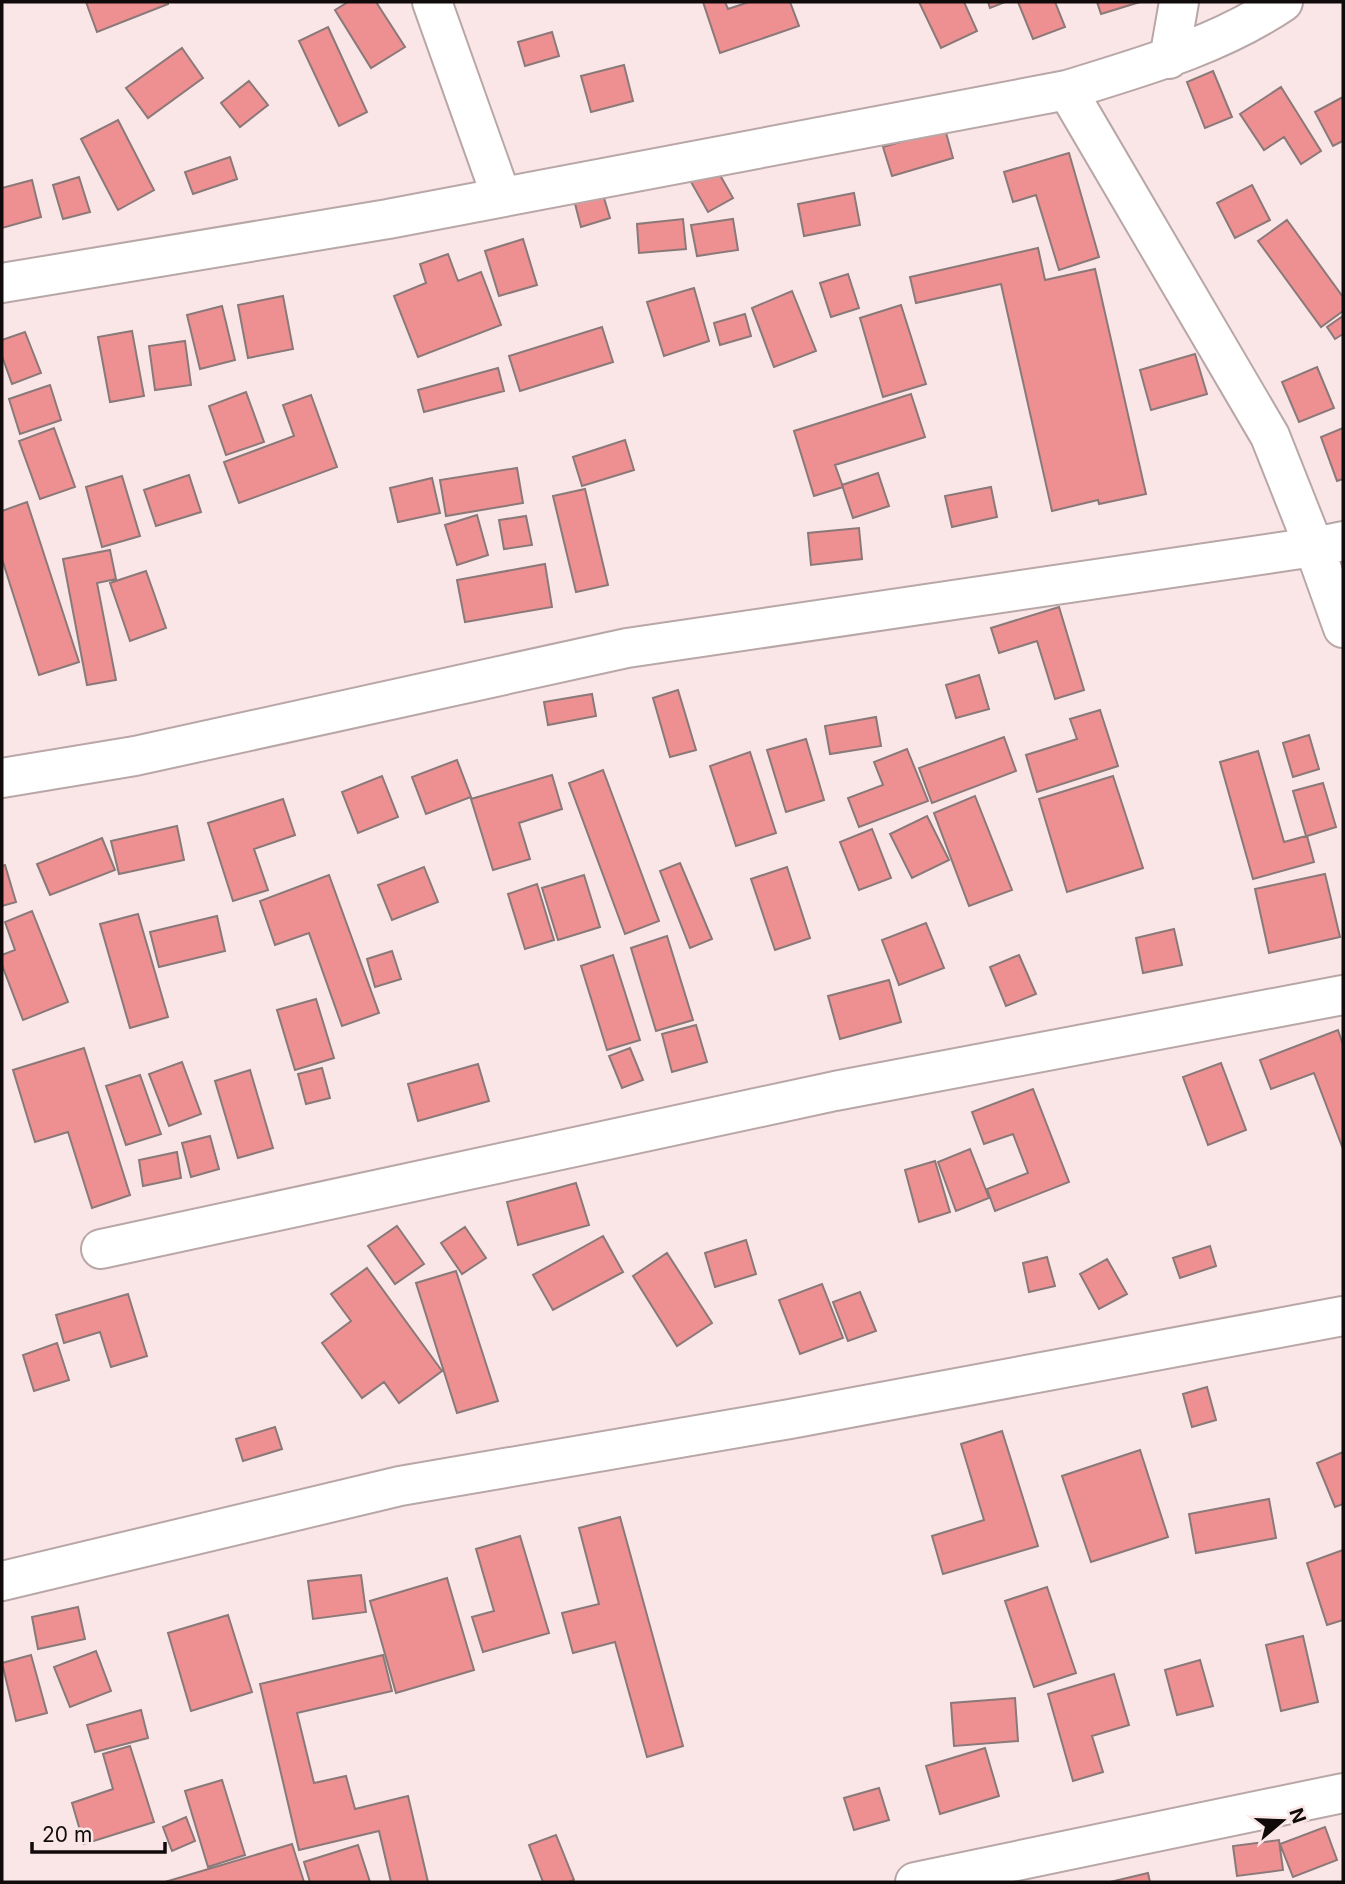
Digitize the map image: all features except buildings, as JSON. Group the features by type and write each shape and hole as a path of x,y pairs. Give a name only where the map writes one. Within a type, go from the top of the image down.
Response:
{"street":[{"path":"432,2 500,196"},
{"path":"1169,59 1179,2"},
{"path":"2,283 388,219 1067,90 1169,59 1262,16 1283,2"},
{"path":"1067,90 1270,436 1329,544 1343,628"},
{"path":"2,778 135,755 627,648 1329,544"},
{"path":"102,1250 835,1091 1343,995"},
{"path":"2,1581 400,1486 803,1417 1343,1316"},
{"path":"915,1882 1343,1793"}]}
